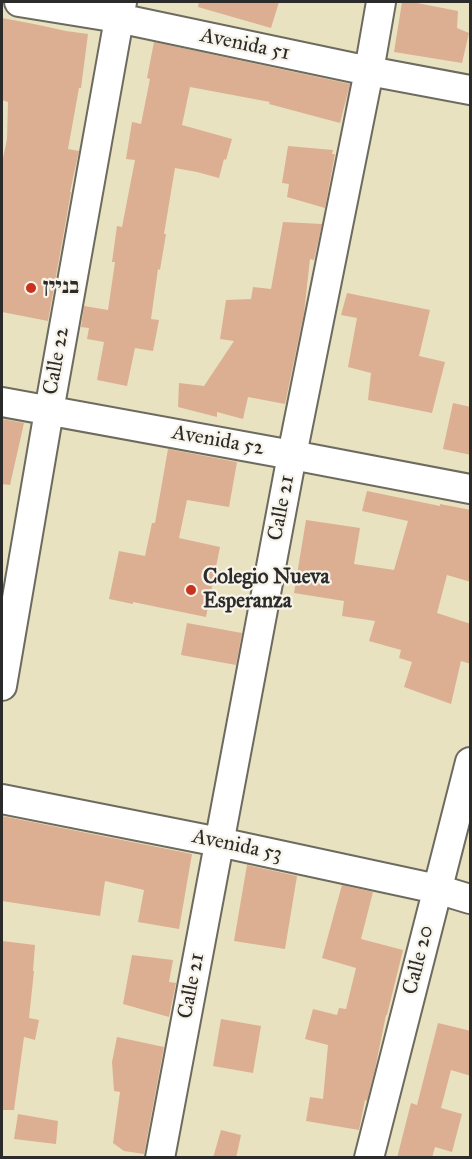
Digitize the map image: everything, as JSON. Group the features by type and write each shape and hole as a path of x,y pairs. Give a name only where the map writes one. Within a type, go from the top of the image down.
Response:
{"street":[{"name":"Avenida 51","path":"19,2 120,10 369,71 471,90"},
{"name":"Calle 21","path":"160,1158 292,455 381,2"},
{"name":"Calle 22","path":"2,686 120,10"},
{"name":"Avenida 52","path":"2,402 471,489"},
{"name":"Calle 20","path":"369,1158 471,762"},
{"name":"Avenida 53","path":"2,799 219,842 437,889 471,899"}],"building":[{"path":"199,2 279,2 271,28 198,7"},
{"path":"402,2 458,11 457,28 469,33 462,63 394,52"},
{"path":"2,18 88,34 81,88 79,88 68,149 79,151 48,321 2,312 2,163 7,139 8,102 2,100"},
{"path":"154,42 350,84 340,123 269,104 270,102 190,87 182,125 232,139 219,178 175,168 151,319 159,320 153,351 135,348 127,386 97,380 104,342 87,339 89,328 81,327 84,306 108,310 115,262 112,262 117,226 122,227 135,160 126,159 132,122 141,124 150,79 147,78"},
{"path":"288,146 333,150 332,154 335,154 325,208 287,197 289,184 282,183"},
{"path":"283,222 322,224 314,260 310,259 304,313 285,404 248,397 243,419 217,412 217,417 178,407 179,383 204,386 234,341 220,339 226,300 251,299 253,287 271,289"},
{"path":"347,293 430,310 419,356 445,362 432,413 368,400 371,373 348,367 357,318 341,315"},
{"path":"453,403 471,407 471,455 443,449"},
{"path":"2,419 24,423 10,485 2,484"},
{"path":"168,449 237,462 229,507 187,500 179,538 220,547 206,617 109,599 119,551 145,556 152,523 155,523"},
{"path":"367,491 471,510 471,582 447,575 437,613 471,624 471,664 461,661 451,704 404,687 412,662 399,658 401,650 369,641 375,621 342,616 344,601 294,593 306,520 360,528 354,564 394,570 408,521 362,511"},
{"path":"187,623 242,633 236,665 181,655"},
{"path":"2,816 192,854 179,929 138,922 144,890 105,881 100,916 2,901"},
{"path":"247,865 297,876 285,949 234,941"},
{"path":"342,885 373,892 361,939 403,950 359,1130 306,1121 310,1097 323,1099 328,1045 305,1039 313,1009 337,1015 339,1008 346,1009 356,968 322,958"},
{"path":"2,941 35,945 29,1018 39,1020 35,1040 24,1037 14,1110 2,1110"},
{"path":"132,955 173,960 169,982 176,983 169,1017 123,1004"},
{"path":"221,1019 261,1026 253,1073 213,1066"},
{"path":"438,1023 471,1031 471,1076 451,1070 441,1108 462,1114 452,1152 435,1147 432,1158 397,1158 411,1103 417,1105"},
{"path":"117,1037 164,1047 144,1154 124,1151 113,1143 120,1092 114,1091 112,1062"},
{"path":"18,1114 58,1121 56,1144 14,1139"},
{"path":"221,1130 241,1135 236,1158 213,1158"}],"place":[{"name":"בניין","path":"31,288"},
{"name":"Colegio Nueva Esperanza","path":"191,590"}]}
